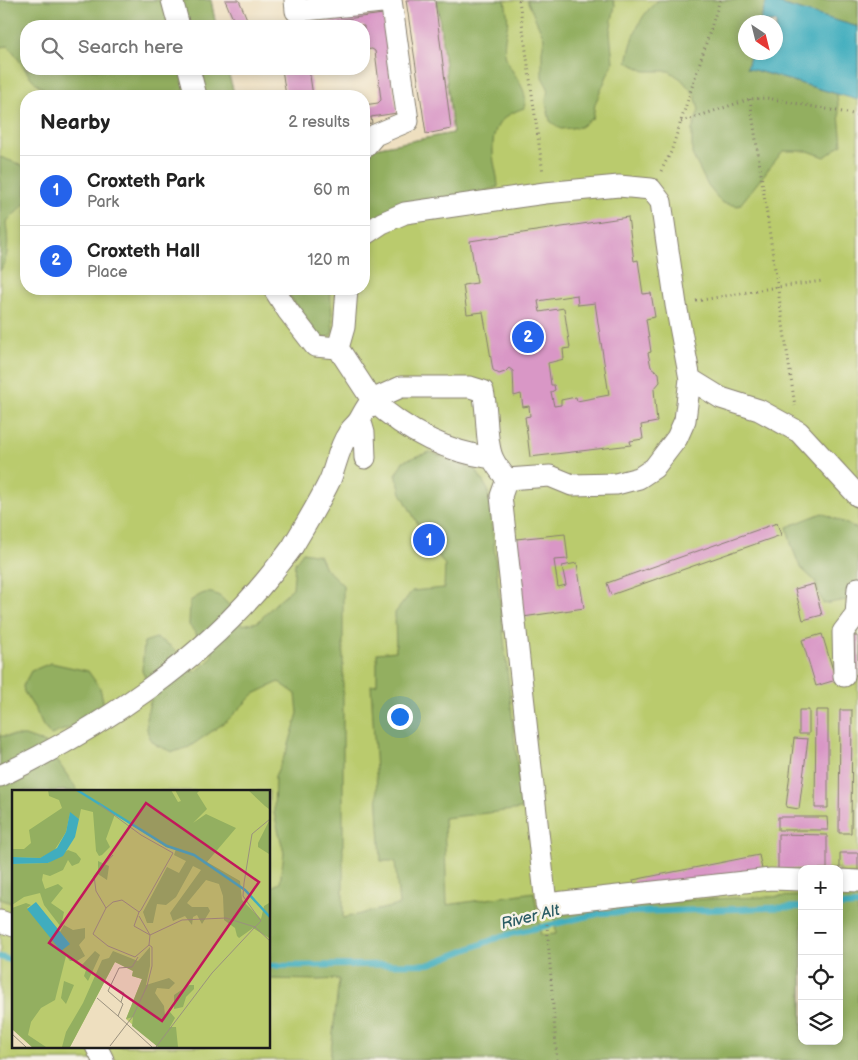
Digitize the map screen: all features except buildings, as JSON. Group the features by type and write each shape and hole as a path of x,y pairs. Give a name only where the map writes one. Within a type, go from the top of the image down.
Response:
{"lane":[{"path":"172,0 177,20"},
{"path":"295,0 296,12 391,0 408,121 375,135 370,141"},
{"path":"191,75 194,90"},
{"path":"370,231 382,223 405,213 545,193 619,186 651,189 662,202 676,305 690,379 685,420 677,438 654,468 640,478 616,484 572,485 550,476 506,479"},
{"path":"278,295 315,346 338,348"},
{"path":"346,295 344,327 338,348 372,400 386,412 425,437 449,449 475,456 492,458"},
{"path":"690,379 721,398 759,410 799,432 858,496"},
{"path":"0,776 37,758 92,727 140,694 218,632 258,591 291,548 313,514 348,434 360,420 364,409 372,400 401,387 470,387 483,391 492,458 506,479"},
{"path":"360,420 364,433 365,458"},
{"path":"506,479 501,496 546,904 762,880 798,880"},
{"path":"844,676 843,632 856,615 858,588"},
{"path":"843,880 858,881"},
{"path":"0,921 12,925"},
{"path":"97,1048 103,1060"}],"path":[{"path":"519,0 545,193"},
{"path":"651,189 670,152 720,0"},
{"path":"680,122 750,99 767,98 858,115"},
{"path":"750,99 799,432"},
{"path":"676,305 823,281"},
{"path":"547,918 557,1060"}],"green space":[{"path":"0,0 211,0 215,20 20,20 20,75 229,75 233,90 20,90 20,295 370,295 370,149 453,133 437,0 858,0 858,1060 0,1060"},
{"path":"0,0 211,0 215,20 20,20 20,61 8,46 0,47"},
{"path":"437,0 505,0 508,21 505,54 523,88 525,101 524,108 504,119 494,135 493,156 498,187 370,220 370,149 453,133"},
{"path":"527,0 613,0 615,5 610,32 613,62 595,104 593,118 580,127 561,129 550,121 546,103 548,88 542,77 544,38"},
{"path":"659,0 767,0 762,15 738,15 738,60 749,60 747,68 837,94 842,144 825,157 808,151 783,151 739,206 722,203 708,186 692,154 692,130 699,110 695,95 681,79 669,71 645,71 627,62 637,28 646,12"},
{"path":"767,0 858,0 858,27"},
{"path":"229,75 233,90 46,90 40,87 30,76"},
{"path":"0,157 20,164 20,209 6,222 7,254 0,271"},
{"path":"289,295 330,295 333,330 331,335 325,338 318,335"},
{"path":"430,452 476,470 488,490 522,809 444,818 447,905 534,892 541,935 556,934 554,913 677,901 798,896 798,1045 843,1045 843,895 858,894 858,1060 330,1060 339,979 270,979 270,888 280,883 284,853 274,813 275,776 288,748 298,713 296,694 279,682 254,694 227,721 189,747 173,752 158,746 152,741 147,728 147,714 153,694 142,671 144,642 156,638 163,641 178,654 183,672 197,671 212,658 213,644 197,635 189,625 190,601 205,593 211,593 222,598 227,603 242,625 258,622 293,588 295,563 303,552 319,555 325,568 343,585 343,918 399,905 395,861 381,861 371,685 377,684 377,653 396,651 395,613 412,591 444,588 445,565 421,530 401,493 396,474 403,461"},
{"path":"822,513 858,529 858,598 823,604 815,581 800,567 787,527"},
{"path":"51,663 88,671 100,688 105,709 76,725 51,735 43,726 24,692 23,686 31,671"},
{"path":"0,736 25,736 45,743 77,790 12,790 12,903 0,899"}],"water":[{"path":"767,0 858,27 858,100 747,68 749,60 783,60 783,15 762,15"}],"waterway":[{"name":"River Alt","path":"843,906 858,905"},
{"name":"River Alt","path":"270,966 430,964 502,936 602,913 798,907"},
{"name":"River Alt","path":"0,957 12,960"}],"place":[{"name":"Croxteth Hall","path":"528,337"},
{"name":"Croxteth Park","path":"429,540"}]}
